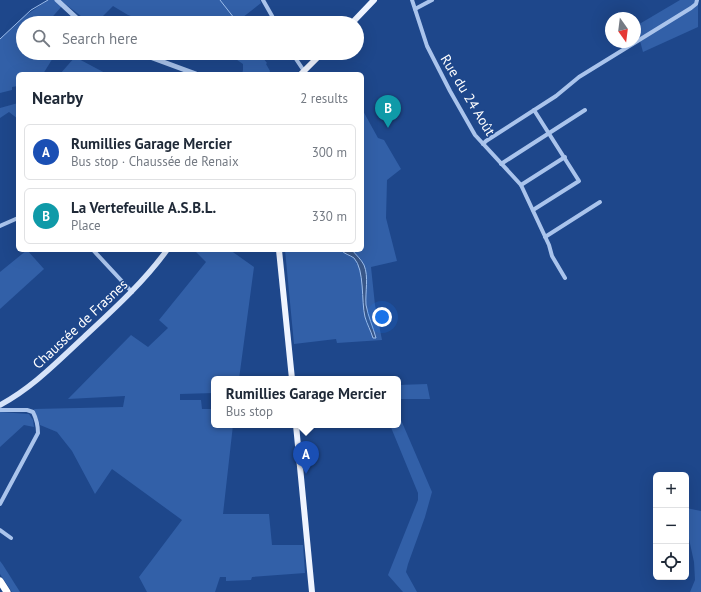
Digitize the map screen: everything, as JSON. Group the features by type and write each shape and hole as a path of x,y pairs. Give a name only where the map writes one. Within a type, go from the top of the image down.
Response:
{"highway":[{"path":"0,581 7,592"}],"main road":[{"path":"359,16 374,0"},
{"path":"302,72 315,60"},
{"name":"Chaussée de Frasnes","path":"0,405 33,384 132,292 153,269 166,252"},
{"path":"279,252 292,376"},
{"path":"296,428 312,592"}],"street":[{"path":"56,0 74,16"},
{"path":"263,0 272,16"},
{"name":"Rue du 24 Août","path":"412,0 427,46 469,125 483,144 520,185 534,210 546,237 552,256 564,278"},
{"path":"415,9 432,0"},
{"path":"483,144 486,140 556,96 579,77 691,8 696,4 697,0"},
{"path":"157,60 190,72"},
{"path":"296,60 302,72"},
{"path":"534,110 579,181 534,210"},
{"path":"501,164 585,110"},
{"path":"520,185 565,157"},
{"path":"546,237 600,202"},
{"path":"0,226 16,219"},
{"path":"95,252 132,292"},
{"path":"0,410 28,410 33,412 37,421 38,434 0,504"},
{"path":"0,530 11,538"}],"shaded area":[{"path":"48,0 56,0 62,6 53,16 25,16"},
{"path":"60,0 260,0 261,3 244,16 131,16 113,6 103,16 81,16"},
{"path":"680,0 698,0 698,27 643,52 641,45 641,23"},
{"path":"16,24 16,60 52,60 44,72 16,72 16,86 12,87 12,90 0,93 0,39"},
{"path":"72,60 81,60 103,72 62,72"},
{"path":"237,60 265,60 270,71 242,72 243,64"},
{"path":"16,104 16,117 9,112 0,118 0,108"},
{"path":"364,113 378,138 384,140 401,169 387,180 386,218 397,261 371,267 375,305 382,340 337,343 336,339 294,344 285,252 364,252"},
{"path":"25,252 29,252 44,269 0,309 0,272"},
{"path":"196,252 233,252 254,267 239,376 211,376 211,393 180,394 180,400 201,400 202,409 211,409 211,428 233,428 223,514 269,514 272,545 303,545 305,573 252,577 251,580 226,581 226,577 220,577 215,592 147,592 139,577 182,520 112,469 95,494 72,451 57,432 40,425 34,409 123,407 125,396 68,399 131,335 148,347 168,328 159,320 206,262"},
{"path":"343,252 354,252 364,265 367,280 366,305 376,338 373,338 365,317 360,270 354,258"},
{"path":"427,384 430,399 401,399 401,385"},
{"path":"0,412 29,414 33,420 34,427 24,425 0,447"},
{"path":"401,420 432,492 406,572 417,592 403,592 388,575 418,500 418,493 391,428 401,428"},
{"path":"689,509 701,511 701,592 690,592 695,580 694,562 689,539"},
{"path":"0,561 20,592 12,592 0,574"}],"waterway":[{"path":"25,16 31,10 48,0"},
{"path":"220,0 233,16"},
{"path":"0,39 16,24"}],"place":[{"name":"La Vertefeuille A.S.B.L.","path":"388,128"},
{"name":"Rumillies Garage Mercier","path":"306,474"}]}
